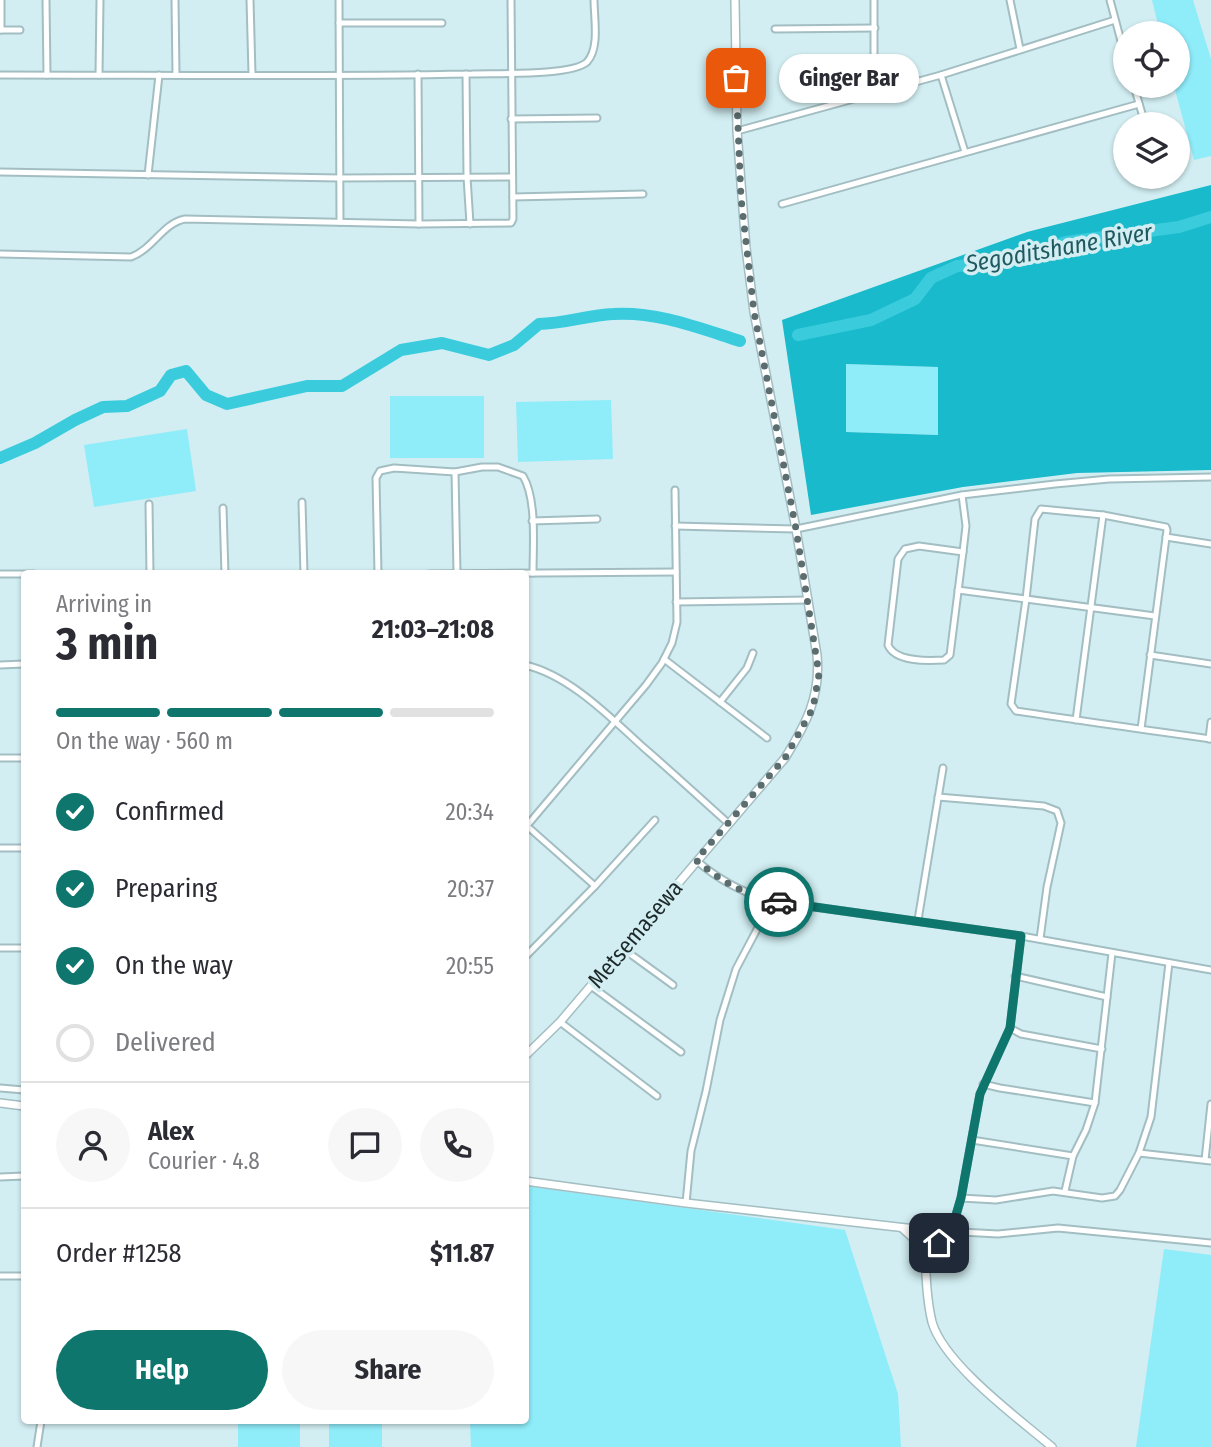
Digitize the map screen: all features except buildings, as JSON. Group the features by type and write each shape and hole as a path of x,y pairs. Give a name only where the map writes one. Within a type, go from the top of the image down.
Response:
{"street":[{"path":"1,0 1,30 20,30"},
{"path":"46,0 47,75"},
{"path":"99,75 100,0"},
{"path":"175,0 176,75"},
{"path":"250,0 252,75"},
{"path":"339,0 340,222"},
{"path":"0,254 131,257 147,248 173,223 185,219 419,224 511,223 511,0"},
{"path":"0,75 466,74 570,70 586,62 594,45 594,0"},
{"name":"Metsemasewa","path":"529,1052 560,1022 785,758 813,708 819,674 796,529 754,312 746,248 737,131 736,0"},
{"path":"873,93 874,0"},
{"path":"1010,0 1020,49"},
{"path":"737,131 941,75 1115,20 1110,0"},
{"path":"339,23 442,23"},
{"path":"775,29 875,28"},
{"path":"418,74 419,224"},
{"path":"466,74 470,224"},
{"path":"148,175 159,75"},
{"path":"941,75 965,152"},
{"path":"1137,98 1141,112"},
{"path":"782,204 1139,104"},
{"path":"511,119 597,118"},
{"path":"0,172 340,178 512,177"},
{"path":"513,197 643,194"},
{"path":"378,570 378,473 385,468 455,472 498,467 523,476 528,485 533,573"},
{"path":"455,472 457,570"},
{"path":"675,526 796,529 962,495 1109,479 1211,477"},
{"path":"529,823 646,685 672,643 677,622 675,490"},
{"path":"962,495 966,526 963,552 950,654 947,658 936,660 900,657 892,653 888,645 898,559 902,552 914,546 963,552"},
{"path":"302,502 304,570"},
{"path":"149,505 150,570"},
{"path":"223,508 225,570"},
{"path":"1141,729 1167,530 1162,525 1103,515 1047,508 1037,512 1012,708 1016,711 1210,739 1211,722"},
{"path":"1076,720 1103,515"},
{"path":"532,521 597,519"},
{"path":"1166,537 1211,544"},
{"path":"529,573 676,572"},
{"path":"0,574 21,574"},
{"path":"958,590 1155,616"},
{"path":"676,602 808,600"},
{"path":"720,702 747,668 753,653"},
{"path":"1150,655 1211,664"},
{"path":"664,659 767,738"},
{"path":"0,664 21,664"},
{"path":"529,666 560,678 615,722 728,823"},
{"path":"0,758 21,758"},
{"path":"918,920 943,768"},
{"path":"938,797 1044,806 1057,811 1061,822 1047,887 1040,939"},
{"path":"529,953 655,820"},
{"path":"529,830 595,886"},
{"path":"0,848 21,848"},
{"path":"696,860 711,873 742,891 772,901 1021,936 1211,970"},
{"path":"686,1203 691,1151 720,1020 736,969 772,901"},
{"path":"926,1262 939,1243 951,1232 961,1198 983,1084 1010,1028 1021,936"},
{"path":"0,948 21,948"},
{"path":"622,948 673,985"},
{"path":"1065,1191 1073,1156 1095,1103 1112,953"},
{"path":"961,1198 996,1200 1053,1191 1102,1198 1115,1196 1139,1153 1151,1117 1169,963"},
{"path":"1015,976 1107,997"},
{"path":"591,986 681,1052"},
{"path":"560,1022 657,1096"},
{"path":"1010,1028 1021,1034 1102,1049"},
{"path":"983,1084 1095,1103"},
{"path":"0,1088 21,1090"},
{"path":"0,1103 21,1106"},
{"path":"1139,1153 1208,1160 1211,1104"},
{"path":"972,1140 1073,1156"},
{"path":"0,1177 21,1177"},
{"path":"529,1182 686,1203 924,1230 998,1234 1058,1228 1211,1242"},
{"path":"902,1228 922,1250 926,1262"},
{"path":"924,1230 932,1321 943,1346 984,1387 1052,1447"},
{"path":"0,1276 21,1276"},
{"path":"37,1447 41,1424"}],"shaded area":[{"path":"1152,0 1193,0 1211,59 1211,156 1194,160 1190,145 1190,112 1181,112 1177,98 1190,98 1190,21 1157,21"},
{"path":"1211,185 1211,470 1077,473 963,487 811,515 782,320 1027,232","holes":["846,364 938,367 938,435 846,432"]},
{"path":"846,364 938,367 938,435 846,432"},
{"path":"390,396 484,396 484,458 390,458"},
{"path":"611,400 613,459 518,462 516,402"},
{"path":"187,429 196,491 94,507 84,445"},
{"path":"529,1187 845,1230 898,1394 901,1447 471,1447 470,1424 529,1424"},
{"path":"1164,1249 1211,1255 1211,1447 1136,1447"},
{"path":"238,1424 300,1424 300,1447 238,1447"},
{"path":"329,1424 382,1424 382,1447 329,1447"}],"waterway":[{"name":"Segoditshane River","path":"798,335 871,320 915,299 931,278 957,266 1005,263 1066,242 1179,227 1211,217"},
{"name":"Segoditshane River","path":"0,458 103,407 127,406 160,391 171,375 186,371 206,395 227,404 307,386 342,386 401,350 442,343 489,355 514,345 539,324 604,315 629,314 661,318 740,341"}],"way so far":[{"path":"736,78 741,198 754,312 796,529 819,674 813,708 785,758 696,860 711,873 742,891 779,902"}],"place":[{"name":"Ginger Bar","path":"736,78"}],"route":[{"path":"779,902 1021,936 1010,1028 980,1094 961,1198 951,1232 939,1243"}]}
